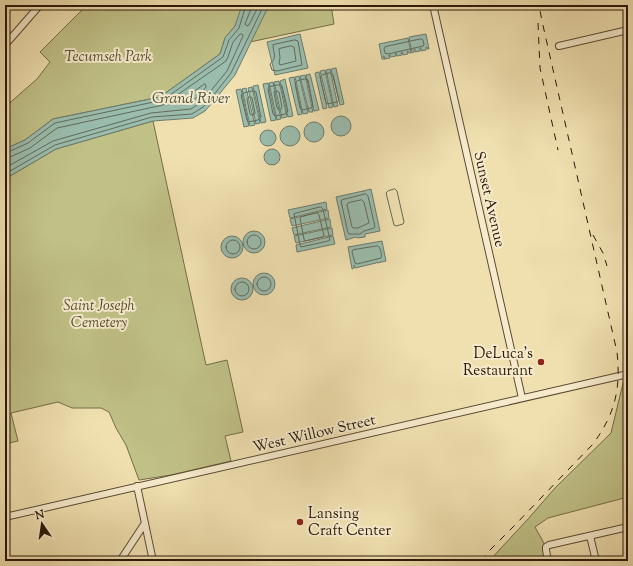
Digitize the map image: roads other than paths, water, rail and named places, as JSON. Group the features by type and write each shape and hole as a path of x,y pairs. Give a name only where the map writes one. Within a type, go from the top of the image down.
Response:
{"street":[{"path":"5,45 40,5"},
{"name":"Sunset Avenue","path":"433,5 522,398"},
{"path":"559,46 628,30"},
{"name":"West Willow Street","path":"5,517 628,374"},
{"path":"137,486 153,561"},
{"path":"120,561 144,522"},
{"path":"548,561 546,547 628,528"},
{"path":"590,536 596,561"}],"water":[{"name":"Grand River","path":"242,5 269,5 235,75 205,111 193,118 153,121 56,149 5,179 5,149 25,140 53,119 160,97 220,54 225,38 235,26"},
{"path":"300,34 308,68 275,75 267,42"},
{"path":"426,34 429,49 426,47 426,50 421,51 420,48 420,51 415,52 414,49 414,52 412,53 409,37"},
{"path":"408,38 411,53 407,51 408,54 403,55 401,52 402,55 397,56 396,53 396,56 391,57 389,55 390,58 385,59 382,59 379,44"},
{"path":"336,68 344,104 340,105 331,69"},
{"path":"330,69 338,106 334,107 326,70"},
{"path":"325,70 333,107 329,108 320,71"},
{"path":"319,72 327,108 323,109 315,73"},
{"path":"310,74 319,110 314,111 306,75"},
{"path":"305,75 313,112 309,112 300,76"},
{"path":"299,76 308,113 303,114 295,77"},
{"path":"294,77 302,114 298,115 289,78"},
{"path":"285,79 293,116 288,117 280,81"},
{"path":"279,81 287,117 282,118 274,82"},
{"path":"273,82 281,119 277,120 269,83"},
{"path":"268,83 276,120 271,121 263,84"},
{"path":"258,85 266,122 261,123 253,86"},
{"path":"252,87 260,123 256,124 248,88"},
{"path":"246,88 255,125 250,126 242,89"},
{"path":"241,89 249,126 244,127 236,90"},
{"path":"341,116 348,119 351,126 348,133 341,136 334,133 331,126 334,119"},
{"path":"314,122 321,125 324,132 321,139 314,142 307,139 304,132 307,125"},
{"path":"290,126 297,129 300,136 297,143 290,146 283,143 280,136 283,129"},
{"path":"268,130 274,132 276,138 274,144 268,146 262,144 260,138 262,132"},
{"path":"272,149 278,151 280,157 278,163 272,165 266,163 264,157 266,151"},
{"path":"371,189 380,231 365,234 365,237 356,237 346,240 336,197"},
{"path":"326,202 327,209 290,218 288,210"},
{"path":"328,210 329,218 292,226 290,219"},
{"path":"330,219 331,227 294,235 292,228"},
{"path":"332,228 333,235 296,243 294,236"},
{"path":"254,231 262,234 265,242 262,250 254,253 246,250 243,242 246,234"},
{"path":"232,236 240,239 243,247 240,255 232,258 224,255 221,247 224,239"},
{"path":"333,236 335,244 297,252 296,245"},
{"path":"382,241 386,261 355,268 354,265 354,268 352,269 348,247"},
{"path":"264,273 272,276 275,284 272,292 264,295 256,292 253,284 256,276"},
{"path":"242,278 250,281 253,289 250,297 242,300 234,297 231,289 234,281"}],"railway":[{"path":"481,561 593,444 607,422 615,401 617,389 617,352 539,5"},
{"path":"538,23 540,68 558,150"},
{"path":"593,235 603,253 607,266"}],"place":[{"name":"DeLuca's Restaurant","path":"541,362"},
{"name":"Lansing Craft Center","path":"300,522"}],"park label":[{"name":"Tecumseh Park","path":"108,56"},
{"name":"Saint Joseph Cemetery","path":"99,314"}]}
